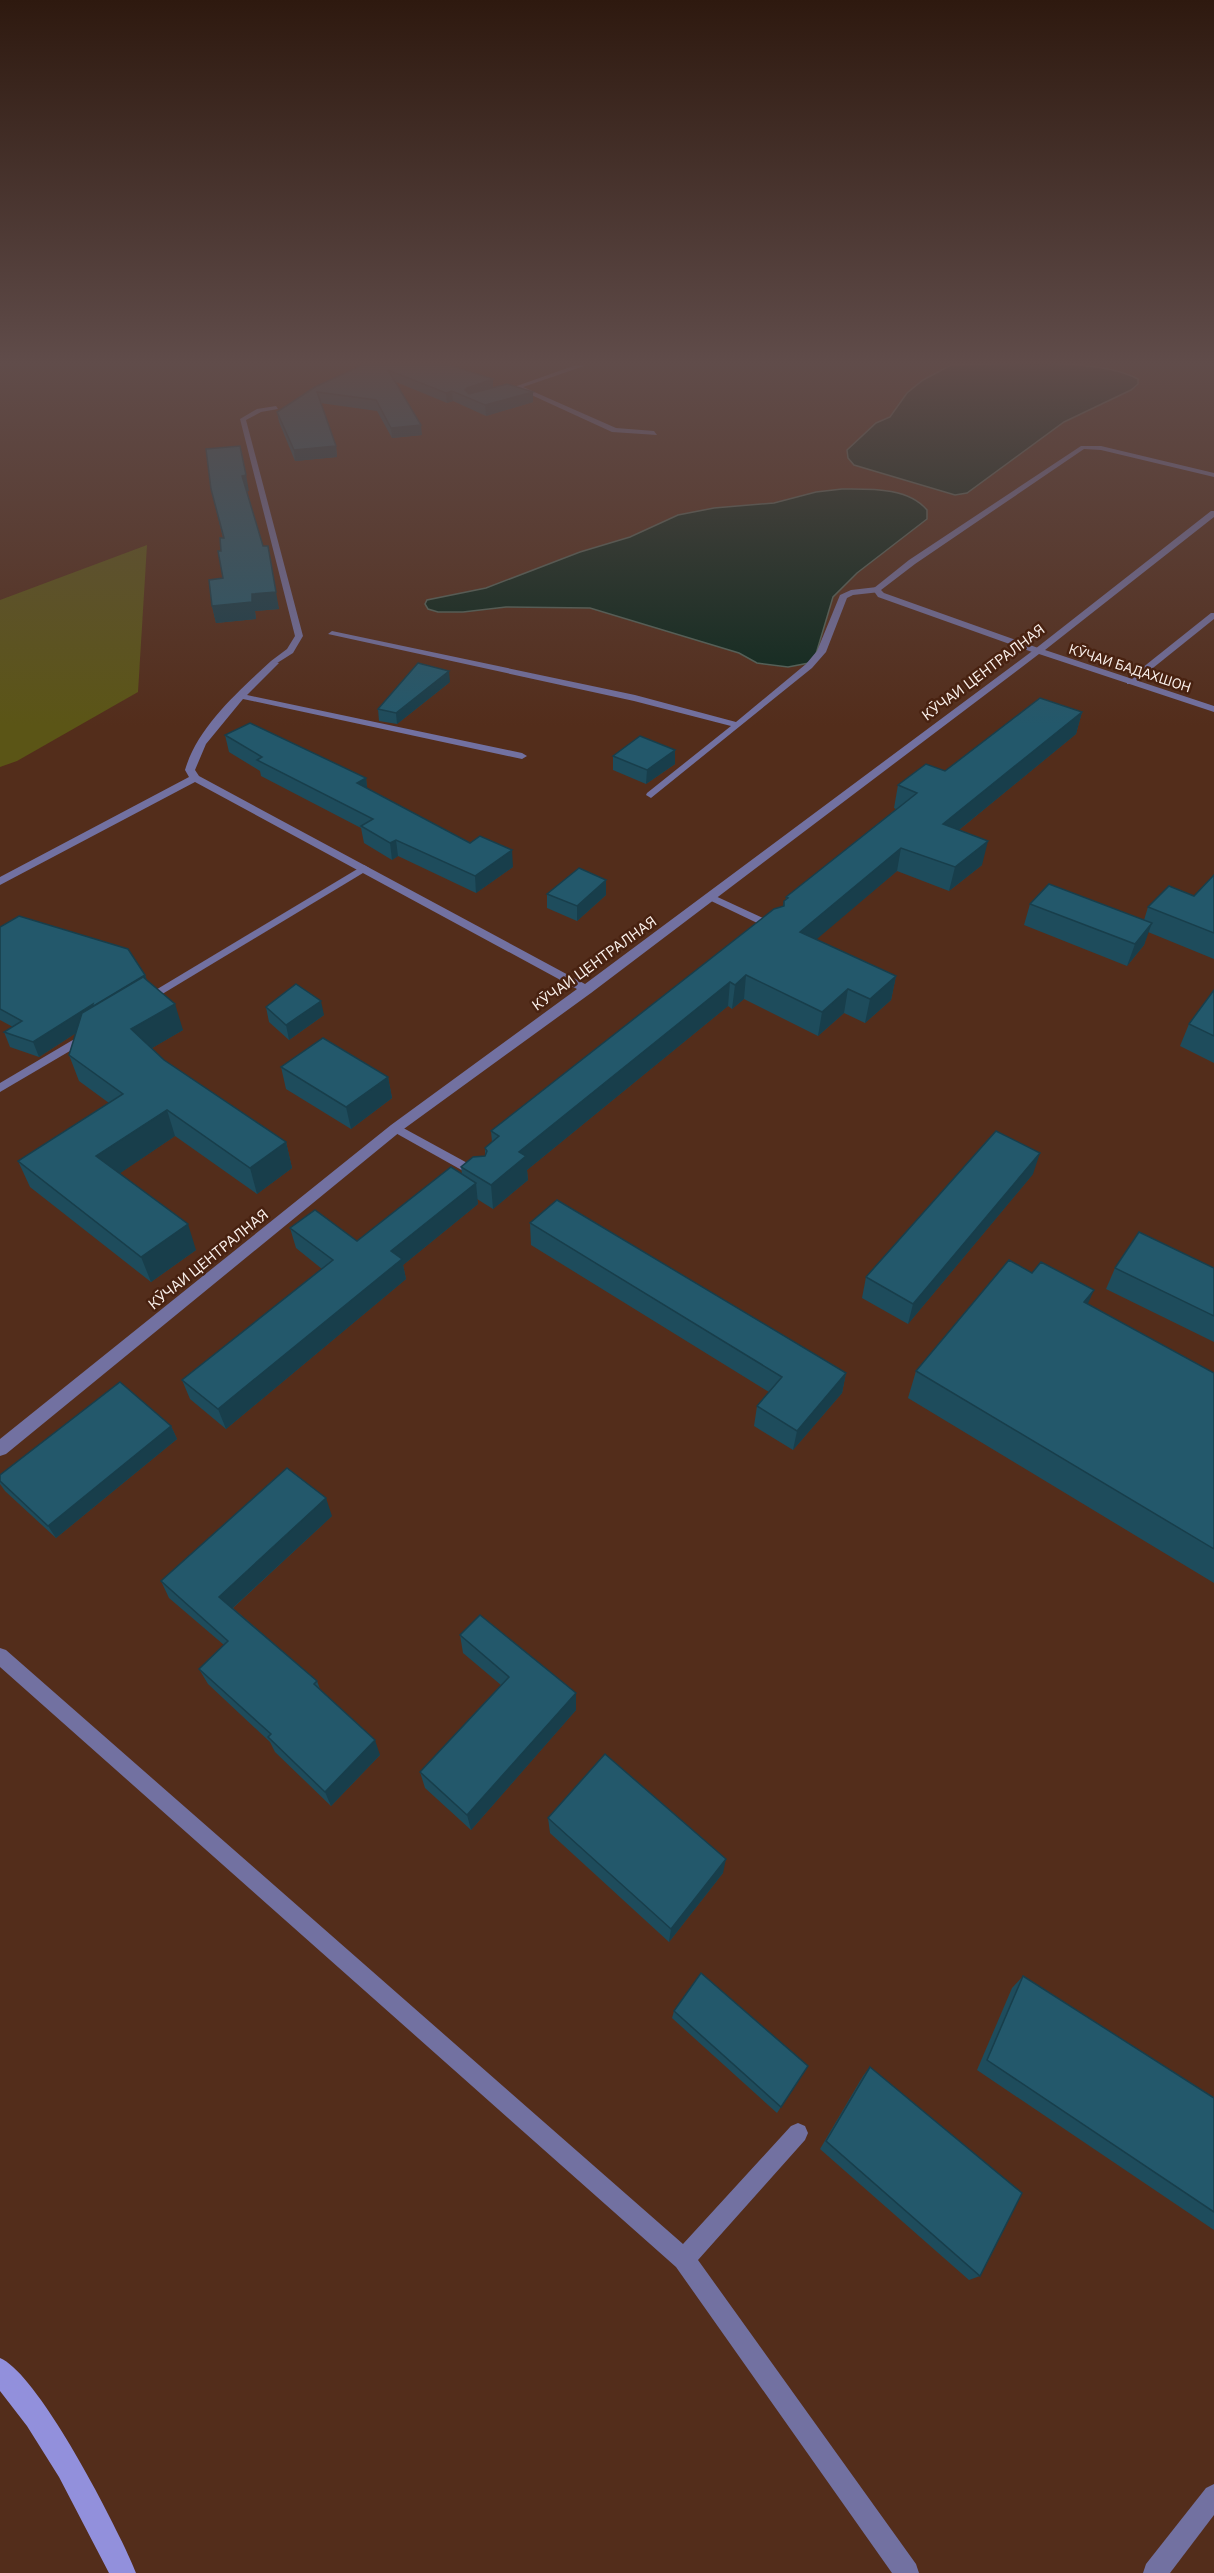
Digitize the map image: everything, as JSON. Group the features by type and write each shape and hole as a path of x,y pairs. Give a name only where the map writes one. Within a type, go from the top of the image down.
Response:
{"main road":[{"path":"0,2371 29,2403 83,2493 123,2573"}],"street":[{"name":"КӮЧАИ ЦЕНТРАЛНАЯ","path":"0,1449 396,1128 711,897 1038,651 1214,513"},
{"path":"651,795 809,666 821,652 843,597 851,593 877,591"},
{"path":"332,634 635,698 738,725"},
{"name":"КӮЧАИ БАДАХШОН","path":"1038,651 1214,709"},
{"path":"274,663 231,705 194,755 190,770 195,778 587,990"},
{"path":"240,696 522,756"},
{"path":"0,882 195,778"}],"lane":[{"path":"260,485 299,636 290,651 274,663"},
{"path":"1026,485 912,562 877,591 881,595 1038,651"},
{"path":"1130,682 1214,615"},
{"path":"131,1009 364,868"},
{"path":"711,897 775,928"},
{"path":"0,1088 101,1027"},
{"path":"396,1128 481,1176"},
{"path":"0,1656 684,2259 907,2573"},
{"path":"684,2259 798,2133"},
{"path":"1155,2573 1214,2496"}],"shaded area":[{"path":"922,485 978,485 967,493 955,495"},
{"path":"842,489 899,493 919,502 927,510 927,519 857,573 833,597 816,654 809,663 788,667 757,663 739,653 590,608 506,607 463,612 438,612 428,609 425,604 427,600 486,588 580,552 630,537 678,515 714,508 774,503 816,492"},
{"path":"147,545 138,692 17,761 0,767 0,600"}],"building":[{"path":"211,485 245,485 263,546 268,546 276,592 252,594 252,602 212,606 209,580 223,578 218,551 221,551 220,538 224,538"},
{"path":"418,663 449,671 396,713 378,709"},
{"path":"1040,698 1082,712 943,824 988,841 955,867 901,848 800,932 896,976 870,999 848,989 822,1012 746,975 735,985 730,982 519,1152 526,1156 491,1185 461,1167 473,1157 485,1156 487,1151 485,1148 499,1136 491,1131 774,909 784,906 784,901 788,898 786,897 917,793 898,785 926,764 945,771"},
{"path":"250,723 366,778 357,783 470,843 480,836 512,850 475,876 396,840 390,843 361,826 373,819 257,760 262,757 225,735"},
{"path":"640,736 675,750 647,770 613,756"},
{"path":"579,868 606,880 577,906 547,894"},
{"path":"1214,875 1214,933 1148,907 1169,886 1194,896"},
{"path":"1049,884 1152,923 1135,944 1030,904"},
{"path":"19,916 128,949 145,975 92,1007 93,1004 33,1042 4,1032 22,1021 0,1009 0,927"},
{"path":"143,977 175,1004 131,1029 164,1060 286,1142 250,1168 167,1110 96,1156 188,1224 141,1257 18,1161 123,1094 69,1055 82,1013"},
{"path":"296,984 321,1001 286,1025 266,1007"},
{"path":"1214,990 1214,1036 1189,1024"},
{"path":"323,1038 388,1077 346,1107 281,1067"},
{"path":"996,1131 1040,1153 913,1304 866,1277"},
{"path":"451,1167 476,1183 391,1251 402,1259 218,1409 182,1380 333,1260 290,1228 315,1210 357,1241"},
{"path":"557,1200 846,1373 797,1431 757,1406 782,1377 530,1223"},
{"path":"1139,1232 1214,1268 1214,1316 1115,1268"},
{"path":"1009,1260 1032,1273 1041,1262 1094,1290 1084,1302 1214,1373 1214,1549 916,1371"},
{"path":"120,1382 171,1426 48,1526 0,1481 0,1475"},
{"path":"287,1468 326,1498 219,1597 317,1681 314,1684 375,1740 325,1792 268,1737 271,1734 199,1669 228,1641 161,1581"},
{"path":"480,1615 576,1693 467,1815 420,1772 509,1677 460,1635"},
{"path":"605,1754 726,1859 671,1929 548,1818"},
{"path":"701,1973 808,2066 781,2107 674,2011"},
{"path":"1023,1976 1214,2098 1214,2212 987,2060"},
{"path":"870,2067 1022,2193 980,2276 826,2141"}]}
